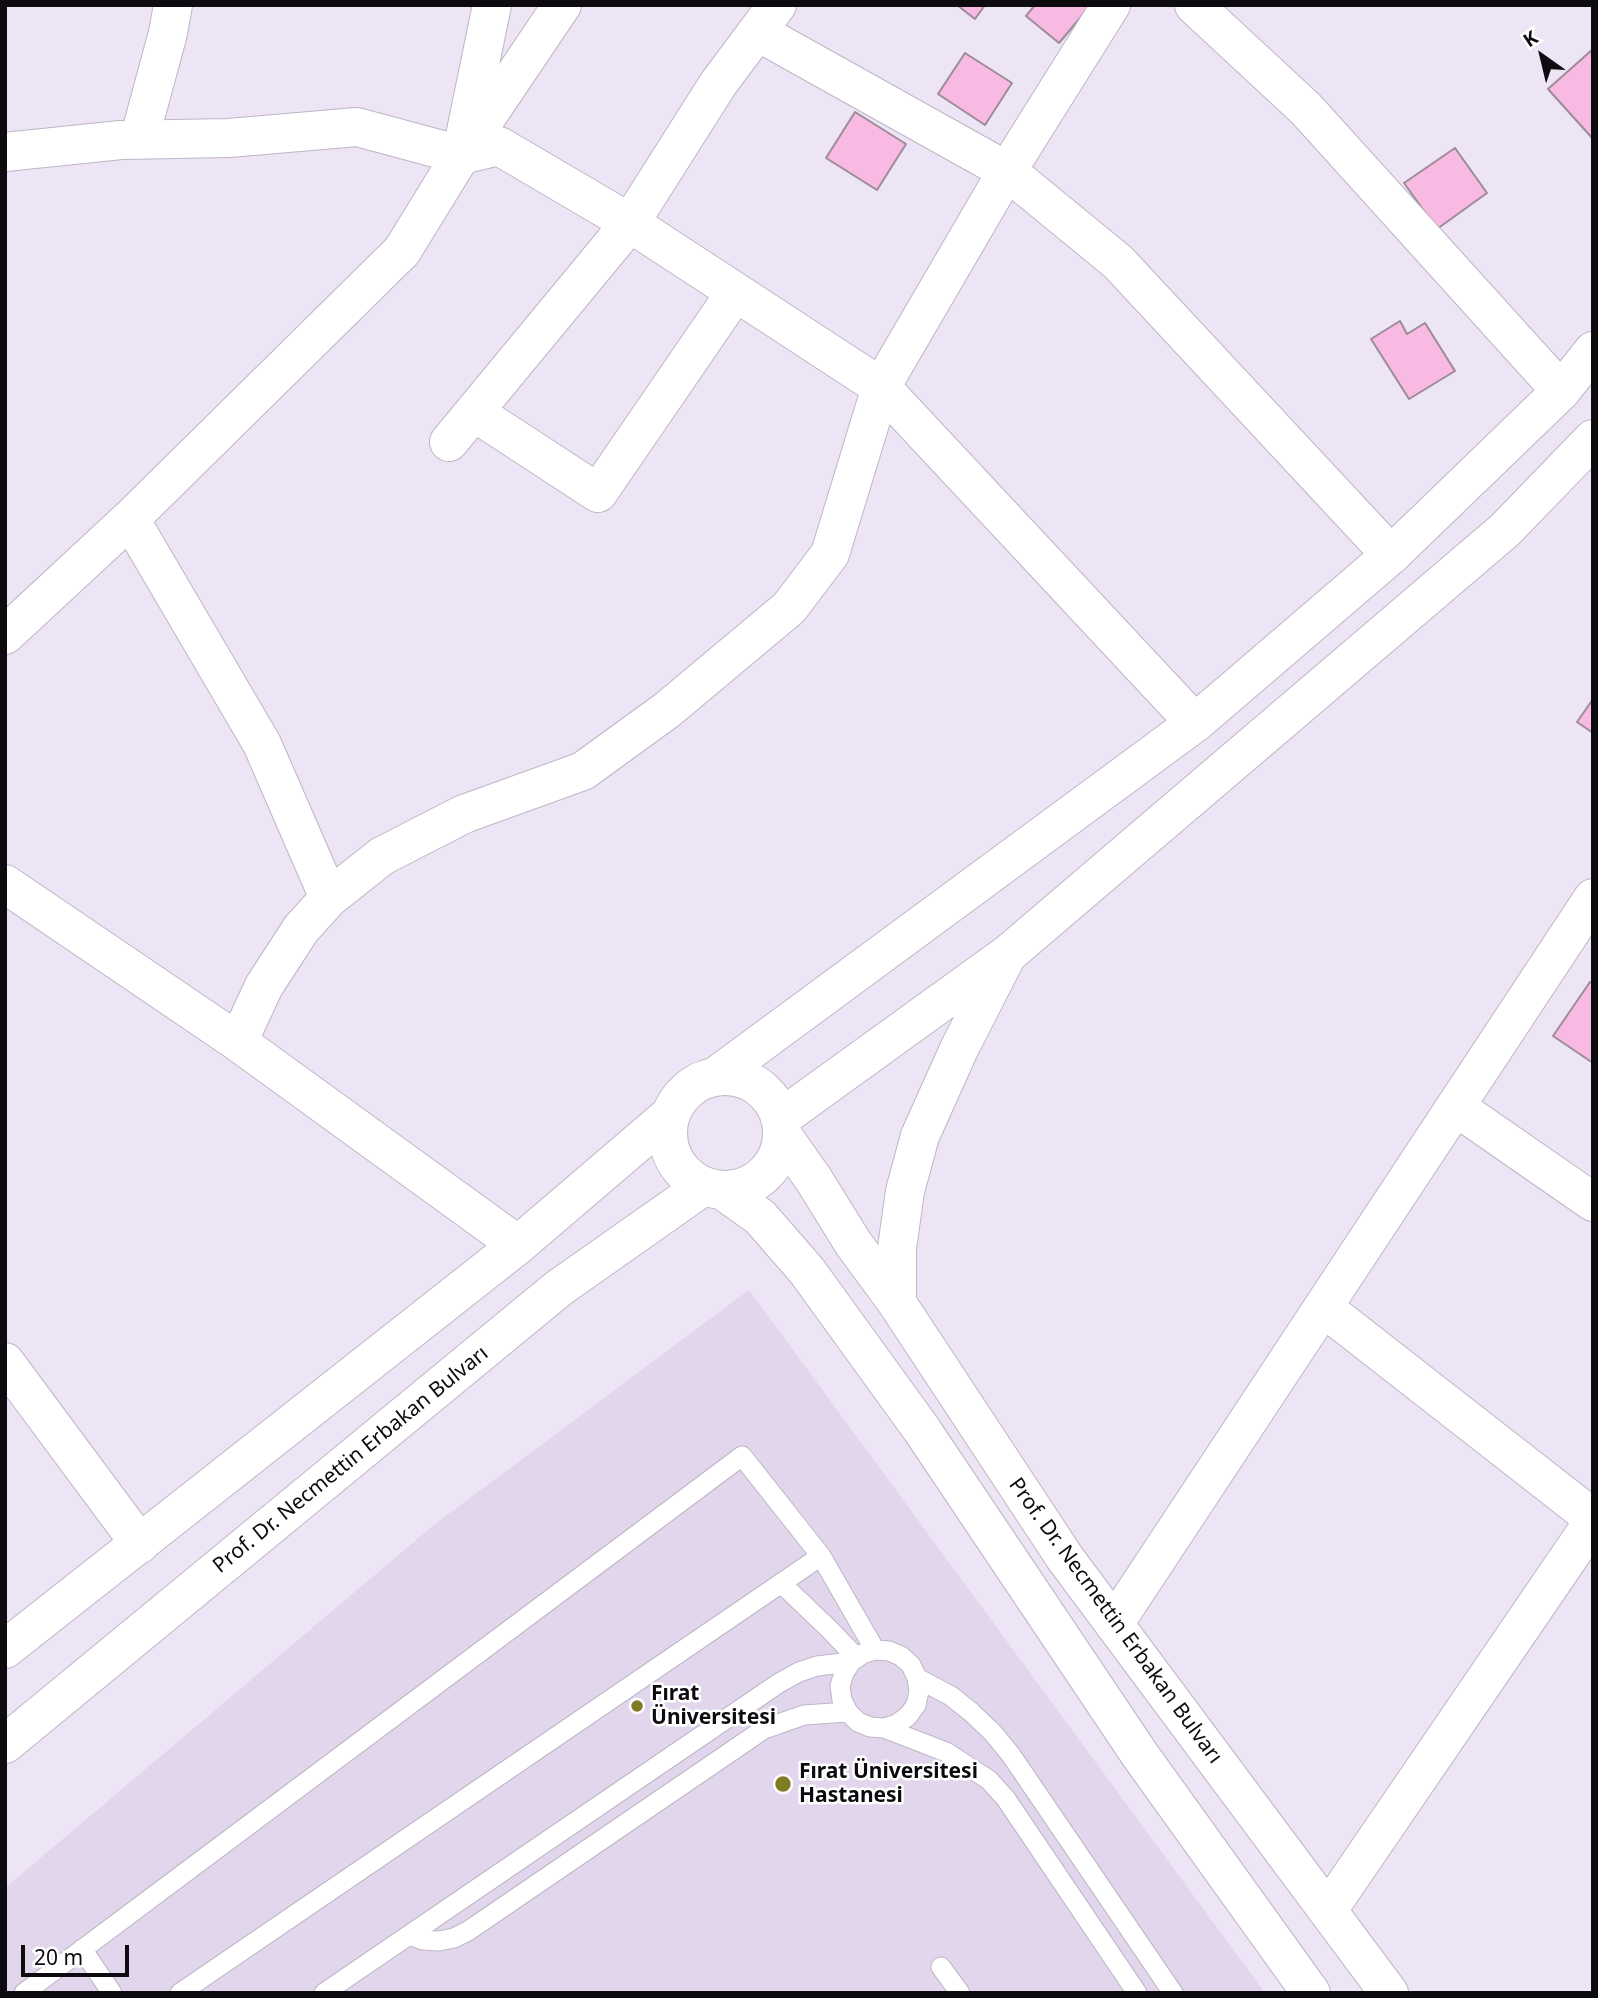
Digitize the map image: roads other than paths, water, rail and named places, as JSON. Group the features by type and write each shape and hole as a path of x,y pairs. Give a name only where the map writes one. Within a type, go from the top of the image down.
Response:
{"street":[{"path":"139,140 173,5"},
{"path":"461,155 492,5"},
{"path":"5,635 130,519 402,251 461,155 562,5"},
{"path":"239,1042 264,986 301,929 329,898 382,856 464,814 583,771 667,710 789,608 830,555 881,387 1007,171 1111,5"},
{"path":"1194,5 1306,109 1560,390"},
{"path":"449,442 629,223 718,84 767,18 1007,171 1118,262 1391,555"},
{"path":"5,152 139,140 229,138 357,128 461,155 499,146 629,223 881,387 1195,723"},
{"path":"474,412 598,493 735,293"},
{"path":"716,1076 1195,723 1391,555 1560,390 1593,351"},
{"path":"782,1127 1008,954 1505,530 1593,439"},
{"path":"130,519 262,744 329,898"},
{"path":"5,884 239,1042 518,1245"},
{"path":"1114,1624 1593,898"},
{"path":"897,1303 897,1248 905,1191 920,1136 959,1049 1008,954"},
{"path":"713,1188 740,1188 756,1181 770,1169 779,1154 782,1127 774,1102 756,1084 733,1075 716,1076 696,1083 680,1097 670,1115 667,1132 670,1150 683,1171 760,1217 807,1271 922,1430 1140,1755 1311,1993"},
{"path":"1456,1107 1593,1202"},
{"path":"5,1649 518,1245 670,1115"},
{"name":"Prof. Dr. Necmettin Erbakan Bulvarı","path":"782,1127 853,1243 897,1303 1065,1558 1328,1910 1381,1990"},
{"name":"Prof. Dr. Necmettin Erbakan Bulvarı","path":"5,1744 559,1288 713,1188"},
{"path":"1324,1308 1593,1520 1328,1910"},
{"path":"5,1362 140,1544"}],"lane":[{"path":"24,1993 742,1456 821,1556 875,1650"},
{"path":"180,1993 821,1556"},
{"path":"780,1583 830,1629 854,1660"},
{"path":"884,1728 897,1724 908,1716 916,1705 919,1691 911,1665 901,1656 889,1651 875,1650 854,1660 844,1674 842,1700 848,1712 870,1727 884,1728 946,1752 989,1780 1006,1799 1137,1993"},
{"path":"324,1993 779,1683 817,1666 854,1660"},
{"path":"917,1678 951,1696 993,1733 1011,1755 1173,1993"},
{"path":"409,1935 423,1940 439,1941 468,1931 764,1730 804,1715 848,1712"},
{"path":"82,1949 112,1993"},
{"path":"941,1967 960,1993"}],"place":[{"name":"Fırat Üniversitesi","path":"637,1706"},
{"name":"Fırat Üniversitesi Hastanesi","path":"783,1784"}]}
